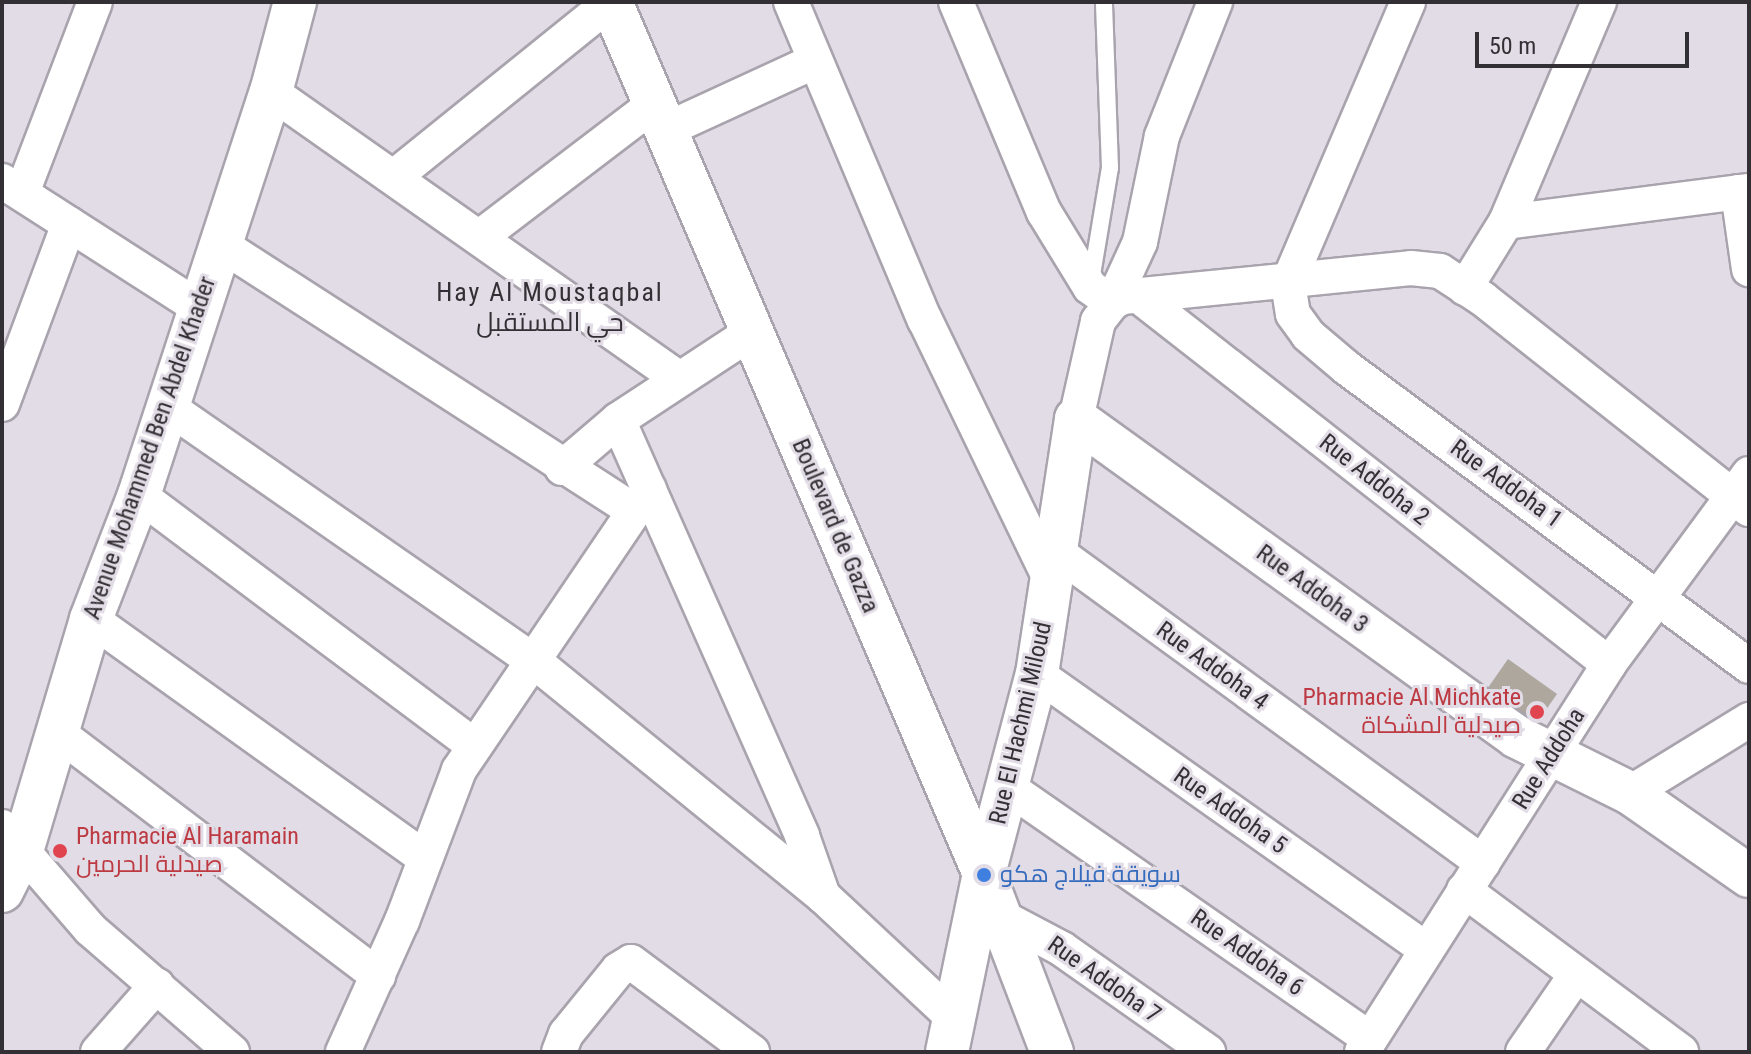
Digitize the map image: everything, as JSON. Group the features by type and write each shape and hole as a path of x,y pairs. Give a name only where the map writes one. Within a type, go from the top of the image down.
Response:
{"street":[{"path":"95,2 12,187 198,307"},
{"name":"Avenue Mohammed Ben Abdel Khader","path":"2,891 12,839 58,733 91,619 139,495 198,307 271,92 295,2"},
{"path":"394,177 611,2"},
{"name":"Boulevard de Gazza","path":"611,2 657,118 984,874 996,914 1052,1052"},
{"path":"791,2 813,62 925,320 1055,568"},
{"path":"956,2 1044,212 1114,295 1288,283 1411,268 1440,271 1744,494"},
{"name":"Rue El Hachmi Miloud","path":"951,1036 984,874 1037,674 1076,419 1098,321 1140,242 1162,136 1215,2"},
{"path":"1288,283 1408,2"},
{"path":"1465,288 1506,222 1599,2"},
{"path":"480,237 657,118 813,62"},
{"path":"271,92 678,378"},
{"path":"1506,222 1743,191 1749,269"},
{"path":"2,404 69,224"},
{"path":"220,244 562,468 640,500"},
{"name":"Rue Addoha 1","path":"1288,283 1293,314 1308,335 1749,666"},
{"name":"Rue Addoha 2","path":"1114,295 1609,664"},
{"path":"562,468 618,420 752,332"},
{"path":"168,407 535,662 823,896 951,1036"},
{"name":"Rue Addoha 3","path":"1076,419 1517,737 1630,793 1749,876"},
{"path":"618,420 640,500 823,896"},
{"name":"Rue Addoha","path":"1366,1045 1424,948 1655,596 1744,494"},
{"path":"139,495 474,746"},
{"path":"343,1052 378,976 459,770 535,662 640,500"},
{"name":"Rue Addoha 4","path":"1055,568 1473,876 1576,975 1681,1052"},
{"path":"91,619 425,858"},
{"name":"Rue Addoha 5","path":"1037,674 1424,948"},
{"path":"1630,793 1748,724"},
{"path":"58,733 378,976"},
{"name":"Rue Addoha 6","path":"1006,786 1366,1045"},
{"path":"12,839 90,929 232,1052"},
{"name":"Rue Addoha 7","path":"996,914 1062,949 1208,1052"},
{"path":"559,1052 566,1034 618,970 631,962 752,1052"},
{"path":"1523,1052 1576,975"},
{"path":"98,1052 157,985"}],"lane":[{"path":"1104,2 1114,295"}],"building":[{"path":"1508,659 1557,694 1534,727 1485,692"}],"place":[{"name":"Pharmacie Al Michkate صيدلية المشكاة","path":"1537,712"},
{"name":"Pharmacie Al Haramain صيدلية الحرمين","path":"60,851"},
{"name":"سويقة فيلاج هكو","path":"984,875"}],"district":[{"name":"Hay Al Moustaqbal حي المستقبل","path":"550,308"}]}
